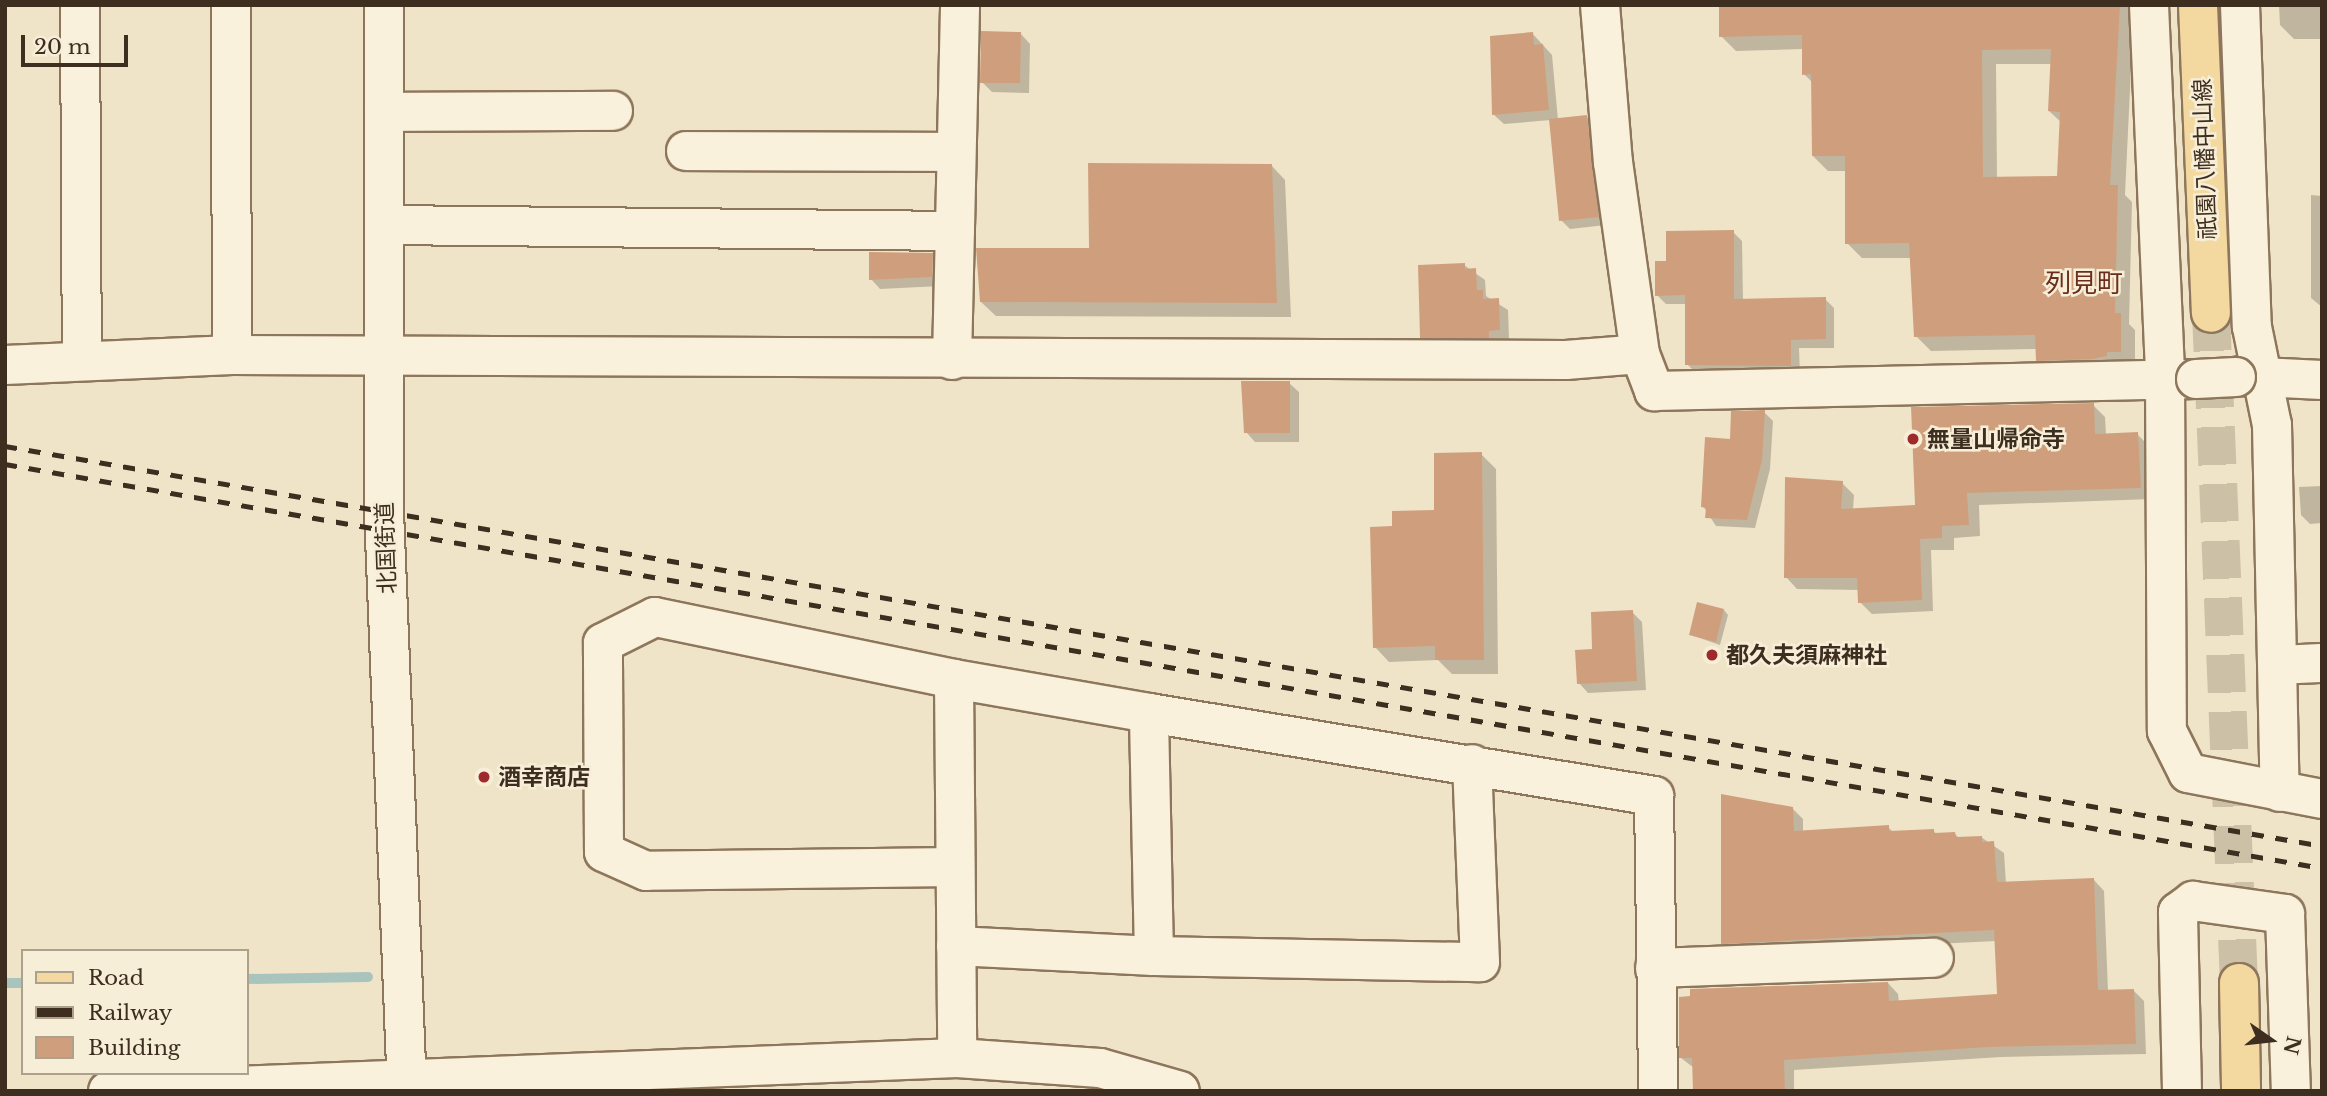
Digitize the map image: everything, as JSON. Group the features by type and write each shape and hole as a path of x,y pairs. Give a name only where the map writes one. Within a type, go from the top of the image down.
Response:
{"main road":[{"name":"祇園八幡中山線","path":"2198,5 2211,313"},
{"path":"2238,983 2241,1091"}],"street":[{"path":"80,5 82,361"},
{"path":"230,5 232,355"},
{"name":"北国街道","path":"384,5 384,511 407,1086"},
{"path":"952,360 960,5"},
{"path":"1600,5 1613,162 1640,354 1654,391 2180,378 2322,380"},
{"path":"2149,5 2180,378 2166,731 2188,773 2322,799"},
{"path":"2240,5 2252,327 2249,378 2272,425 2280,792"},
{"path":"384,112 613,110"},
{"path":"687,151 957,152"},
{"path":"385,225 955,231"},
{"path":"5,366 232,355 952,360 1566,360 1640,354"},
{"path":"955,867 646,872 604,852 603,643 655,617 954,679 1654,796 1658,1091"},
{"path":"2279,665 2322,663"},
{"path":"954,679 957,1058"},
{"path":"1149,713 1154,956"},
{"path":"956,946 1154,956 1480,962 1472,764"},
{"path":"2182,1091 2178,912 2193,901 2285,914 2291,1091"},
{"path":"1655,968 1934,958"},
{"path":"108,1091 407,1086 957,1058 1100,1069 1180,1091"}],"building":[{"path":"1719,5 2120,5 2110,185 2118,185 2115,313 2121,313 2121,352 2107,352 2107,356 2092,359 2036,361 2035,335 1914,337 1909,243 1845,244 1845,156 1812,156 1811,74 1802,75 1802,35 1719,37","holes":["2051,49 2048,111 2060,112 2057,176 1983,177 1982,50"]},
{"path":"981,31 1021,32 1020,83 980,83"},
{"path":"1533,32 1534,45 1543,44 1549,110 1492,115 1490,36"},
{"path":"1587,115 1599,217 1559,221 1549,119"},
{"path":"1088,163 1272,164 1277,303 980,302 976,248 1089,248"},
{"path":"1734,230 1734,299 1826,297 1826,339 1791,340 1791,366 1685,365 1685,295 1655,296 1655,261 1666,261 1666,231"},
{"path":"869,252 933,253 932,277 869,280"},
{"path":"1465,263 1465,269 1476,268 1477,290 1483,290 1483,299 1499,298 1500,330 1489,331 1489,338 1420,338 1418,265"},
{"path":"1241,381 1290,381 1290,433 1244,433"},
{"path":"2094,403 2095,434 2138,432 2141,488 1967,493 1969,525 1942,526 1942,538 1920,539 1922,600 1858,603 1857,578 1784,578 1785,477 1843,481 1841,509 1915,505 1911,407"},
{"path":"1765,410 1762,460 1747,520 1705,518 1706,508 1701,507 1705,437 1730,439 1731,411"},
{"path":"1482,452 1484,660 1435,660 1435,646 1373,648 1370,527 1392,526 1392,511 1434,510 1434,453"},
{"path":"1697,602 1724,609 1716,642 1689,635"},
{"path":"1633,610 1637,681 1577,684 1575,650 1592,649 1591,612"},
{"path":"1721,794 1793,807 1794,831 1889,825 1889,831 1934,829 1934,833 1955,832 1956,837 1982,836 1982,842 1994,841 1997,882 2094,878 2098,990 2134,989 2136,1044 1989,1047 1784,1060 1785,1091 1693,1091 1692,1058 1679,1058 1679,997 1690,996 1690,989 1888,982 1889,1001 1997,994 1994,930 1721,944"}],"waterway":[{"path":"248,979 368,977"},
{"path":"5,983 21,983"}],"tunnel":[{"path":"2211,313 2239,983"}],"railway":[{"path":"5,446 2322,846"},
{"path":"5,464 2322,868"}],"place":[{"name":"無量山帰命寺","path":"1913,439"},
{"name":"都久夫須麻神社","path":"1712,655"},
{"name":"酒幸商店","path":"484,777"}],"district":[{"name":"列見町","path":"2084,284"}]}
